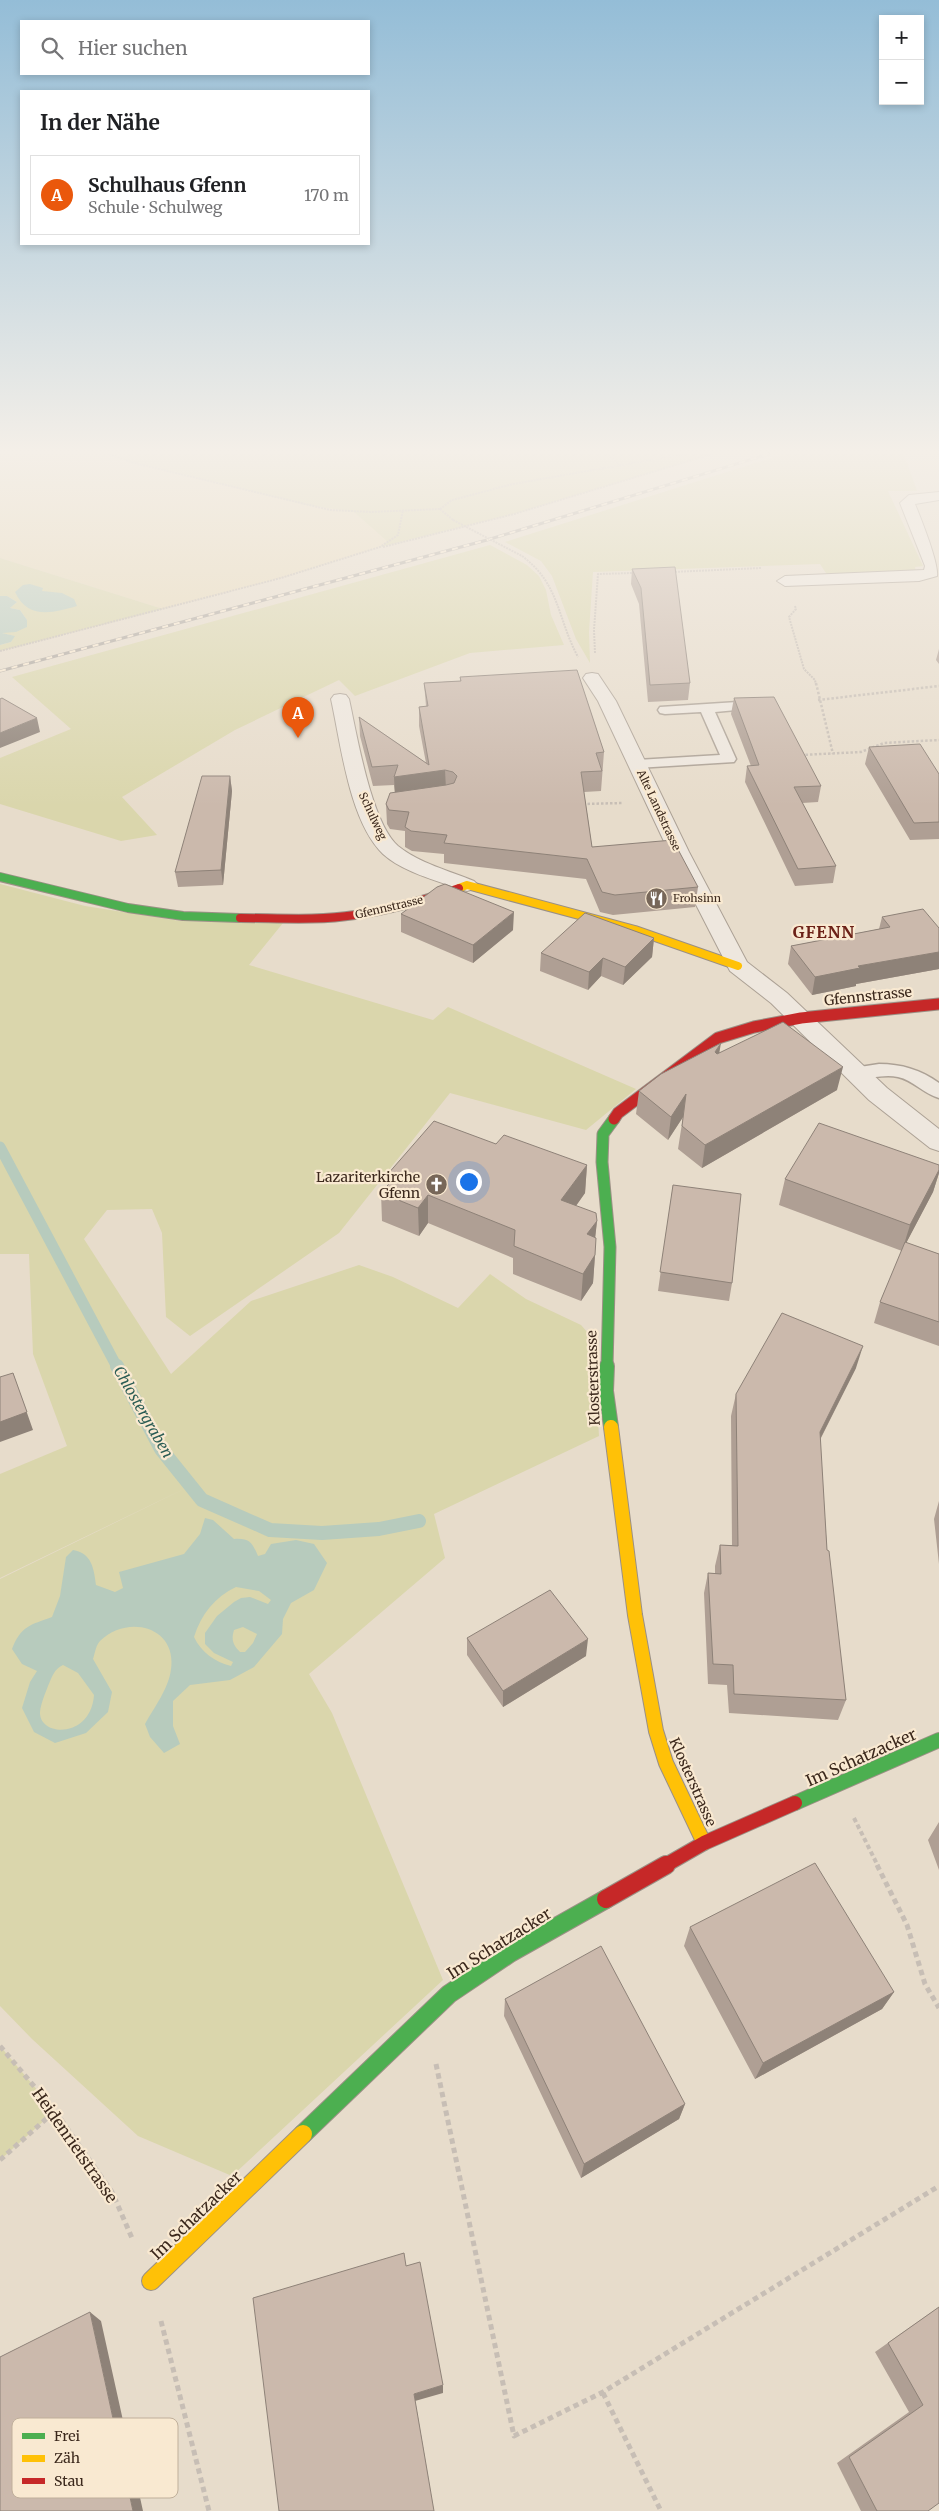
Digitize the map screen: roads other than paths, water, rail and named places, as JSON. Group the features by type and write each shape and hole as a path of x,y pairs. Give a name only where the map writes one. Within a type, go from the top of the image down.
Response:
{"street":[{"path":"785,581 919,576 931,573 932,571"},
{"name":"Alte Landstrasse","path":"592,678 607,701 738,966 801,1018 854,1074 939,1142"},
{"name":"Schulweg","path":"340,699 361,793 378,807 382,840 390,849 415,863 468,885"},
{"name":"Gfennstrasse","path":"0,877 128,908 183,916 239,918 336,917 370,913 420,901 468,885"},
{"path":"468,885 635,930 738,966"},
{"name":"Gfennstrasse","path":"801,1018 939,1004"},
{"name":"Klosterstrasse","path":"704,1843 666,1763 656,1731 634,1615 606,1391 610,1247 602,1162 603,1134 618,1112 718,1038 754,1027 801,1018"},
{"name":"Im Schatzacker","path":"151,2281 449,1994 510,1953 704,1843 838,1786 939,1740"}],"lane":[{"path":"665,710 754,705"},
{"path":"637,764 729,759 706,708"},
{"path":"854,1074 878,1069 900,1070 920,1078 939,1092"}],"waterway":[{"name":"Chlostergraben","path":"0,1147 117,1367"},
{"name":"Chlostergraben","path":"117,1366 161,1449 202,1500 270,1530 322,1533 379,1529 419,1521"}],"railway":[{"path":"0,671 371,571"}],"place":[{"name":"Schulhaus Gfenn","path":"298,738"},
{"name":"Frohsinn","path":"657,898"},
{"name":"Lazariterkirche Gfenn","path":"436,1185"}],"district":[{"name":"GFENN","path":"824,932"}]}
